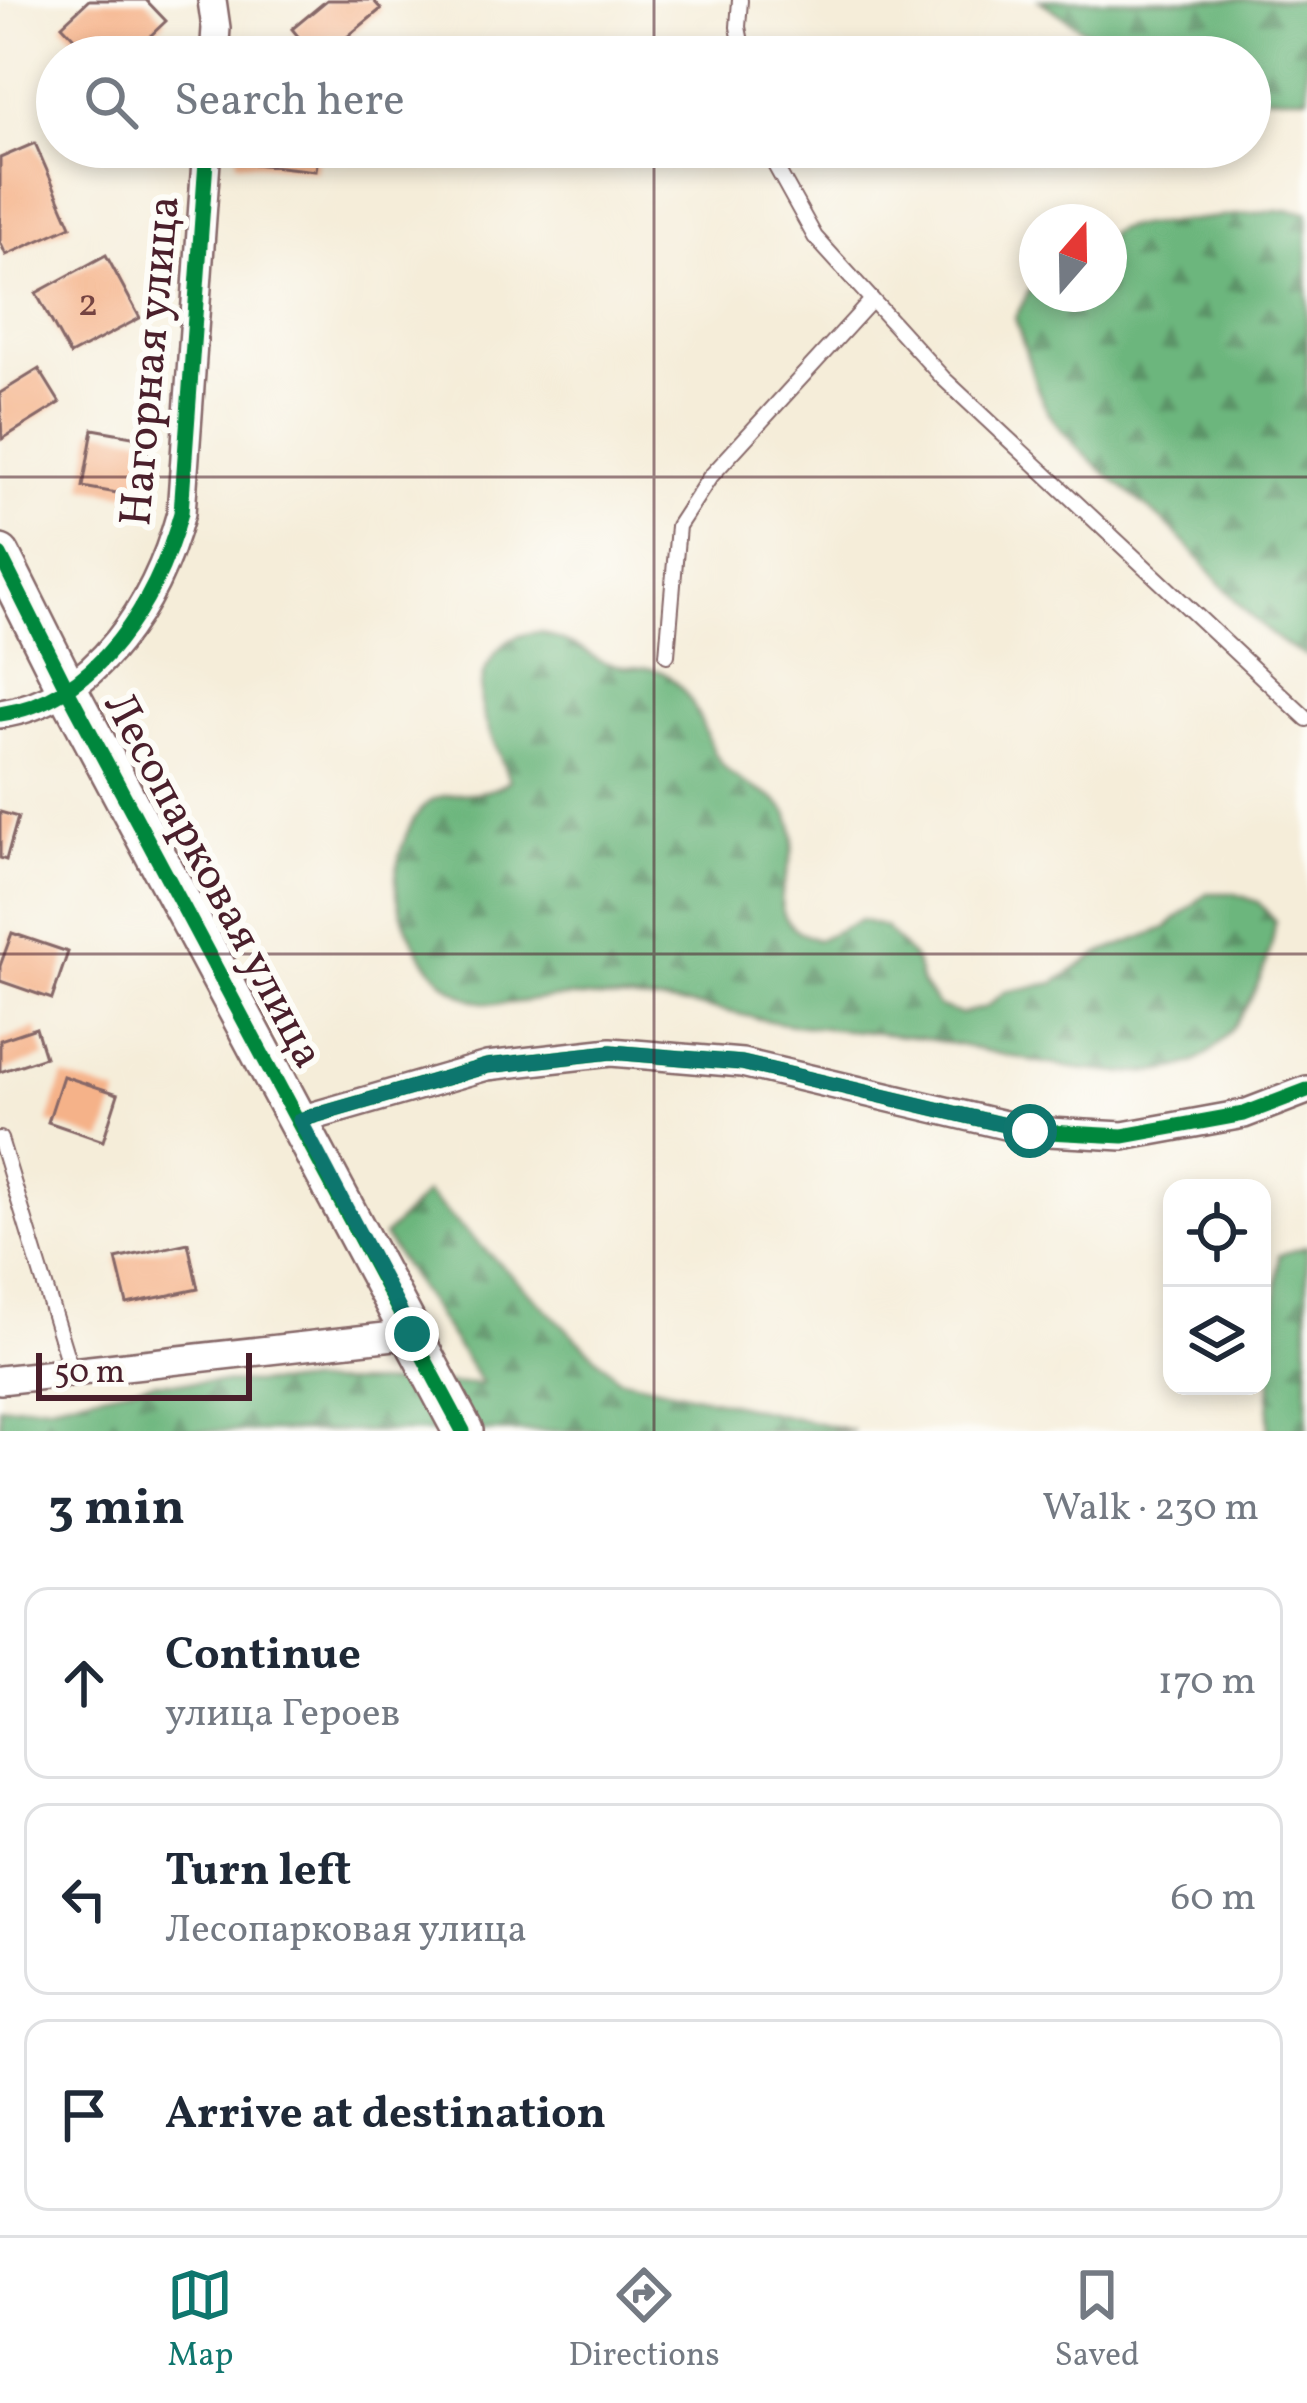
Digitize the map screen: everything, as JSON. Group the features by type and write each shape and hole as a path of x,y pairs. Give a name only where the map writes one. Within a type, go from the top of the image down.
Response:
{"street":[{"path":"212,0 215,36"},
{"name":"Нагорная улица","path":"68,691 104,656 145,603 167,563 181,513 206,168"},
{"name":"Лесопарковая улица","path":"0,555 463,1431"},
{"path":"0,714 27,710 68,691"},
{"path":"300,1120 487,1066 611,1052 742,1063 1030,1131 1123,1136 1244,1114 1307,1090"},
{"path":"0,1380 412,1334"}],"lane":[{"path":"740,0 740,36"},
{"path":"777,168 815,237 943,378 1307,719"},
{"path":"668,655 678,526 710,477 872,300"},
{"path":"0,1138 72,1374"}],"green space":[{"path":"1039,0 1307,0 1307,96 1271,96 1271,36 1093,36"},
{"path":"1307,212 1307,657 1248,614 1165,523 1089,459 1062,431 1040,395 1015,318 1019,310 1127,312 1127,228"},
{"path":"540,632 604,662 659,671 677,684 727,770 774,799 787,813 793,848 781,900 784,915 795,929 817,940 861,920 885,927 916,962 922,984 939,1007 961,1014 986,1007 1005,992 1054,983 1098,954 1166,928 1207,893 1233,893 1258,902 1275,921 1259,982 1236,1023 1206,1055 1163,1071 1132,1073 1065,1067 938,1041 783,1024 679,1004 562,997 490,1003 462,995 426,961 408,929 397,895 398,863 410,826 428,803 497,788 509,781 481,704 484,673 503,646 519,636"},
{"path":"426,1193 618,1378 854,1431 0,1431 0,1406 50,1404 154,1382 482,1384 384,1236"},
{"path":"1307,1246 1307,1431 1268,1431 1279,1255"}],"building":[{"path":"89,0 146,0 166,21 150,36 72,36 62,25"},
{"path":"327,0 373,0 381,9 348,36 298,36 292,29"},
{"path":"35,143 36,168 46,168 71,226 6,255 0,242 0,158"},
{"path":"106,255 140,318 70,355 36,293"},
{"path":"39,369 60,403 2,439 0,393"},
{"path":"93,429 149,439 139,497 83,487"},
{"path":"0,812 18,817 6,860 0,858"},
{"path":"12,933 68,952 52,999 0,981 0,966"},
{"path":"36,1028 45,1057 0,1072 0,1040"},
{"path":"63,1076 118,1094 103,1141 48,1122"},
{"path":"188,1243 198,1289 127,1304 116,1259"}],"cycle path":[{"path":"0,714 35,705 94,667 139,612 170,546 181,513 206,168"},
{"path":"0,555 463,1431"},
{"path":"300,1120 487,1066 611,1052 742,1063 1030,1131 1123,1136 1244,1114 1307,1090"}],"route":[{"path":"412,1334 300,1120 487,1066 611,1052 742,1063 1030,1131"}]}
